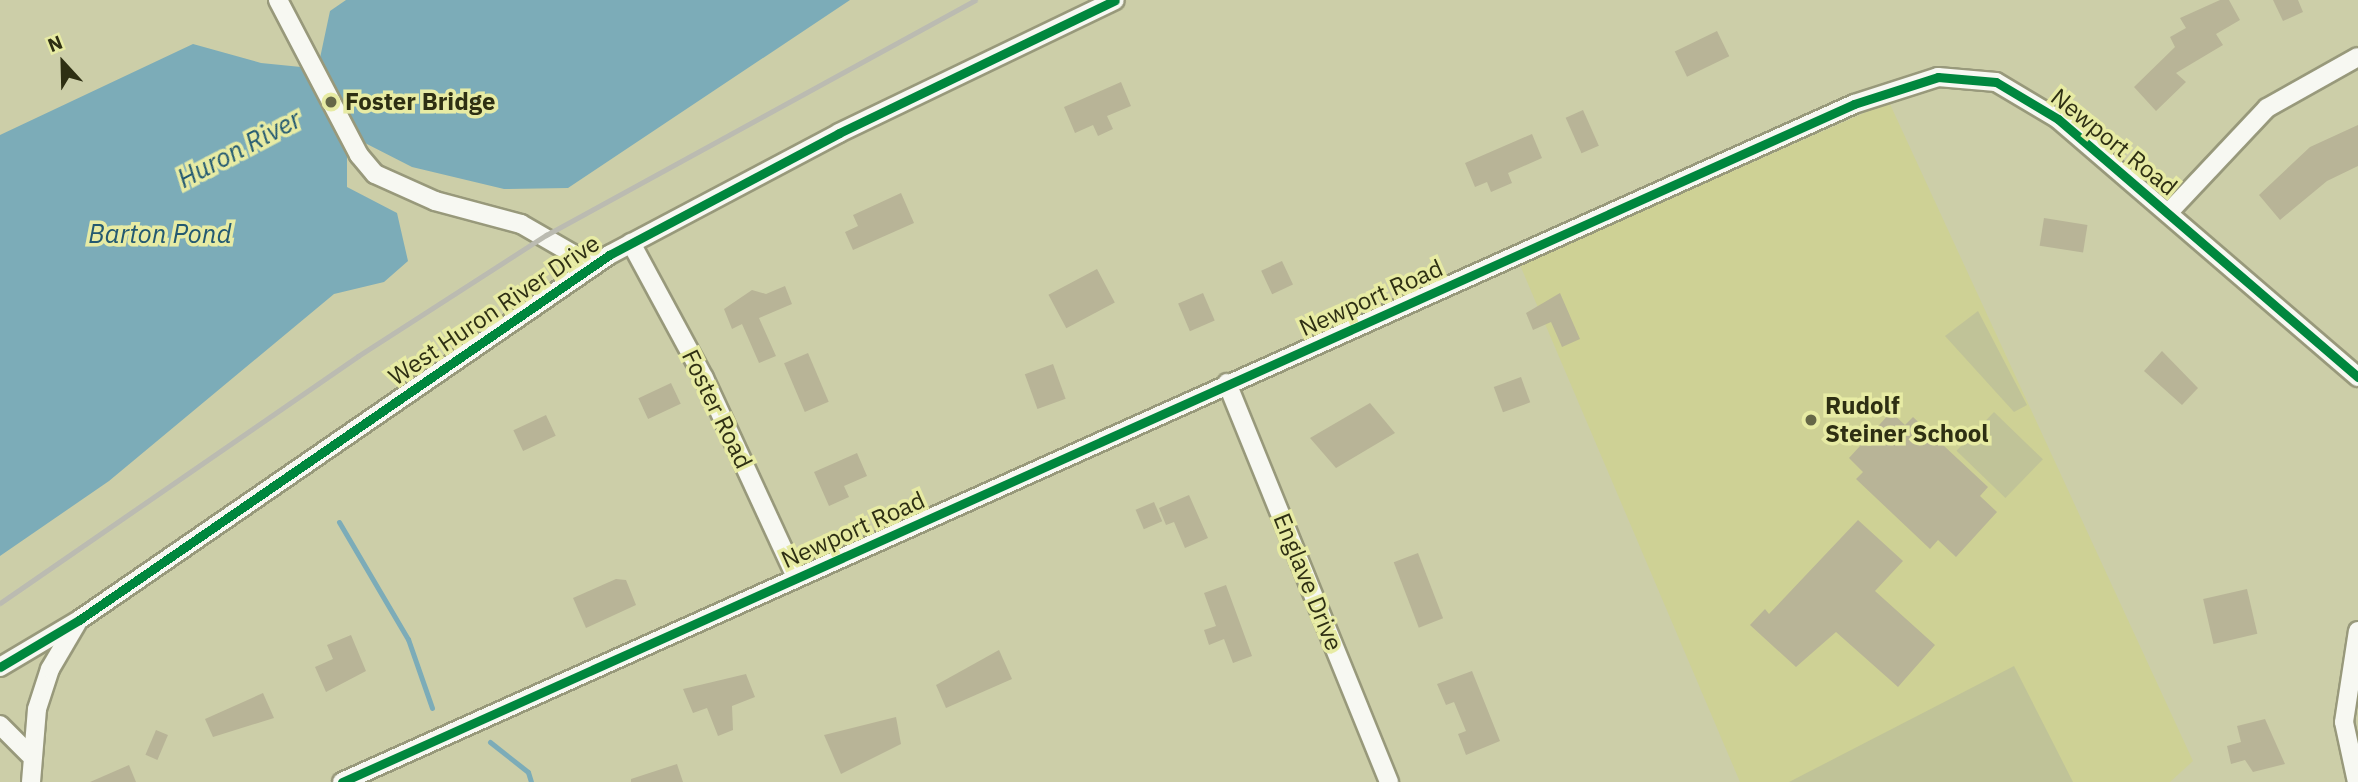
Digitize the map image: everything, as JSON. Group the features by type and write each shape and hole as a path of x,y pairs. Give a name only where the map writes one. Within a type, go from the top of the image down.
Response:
{"street":[{"path":"278,0 359,155 396,188 521,224 592,265"},
{"name":"West Huron River Drive","path":"0,667 79,620 592,265 1115,0"},
{"path":"2169,212 2267,108 2358,57"},
{"name":"Newport Road","path":"342,782 1854,104 1938,77 1996,82 2024,96 2169,212 2358,377"},
{"name":"Foster Road","path":"631,243 796,577"},
{"name":"Englave Drive","path":"1227,383 1389,782"},
{"path":"31,782 29,754 50,669 79,620"},
{"path":"2357,782 2344,722 2358,632"},
{"path":"0,725 29,754"}],"shaded area":[{"name":"Rudolf Steiner School","path":"1889,102 2193,761 2170,782 1740,782 1520,265"},
{"path":"1978,311 2027,405 2014,412 1945,336"},
{"path":"1994,412 2043,459 2005,498 1956,451"},
{"path":"2014,666 2073,782 1789,782"}],"water":[{"name":"Barton Pond","path":"346,0 850,0 568,188 504,189 412,167 363,142 347,151 347,187 397,213 408,261 384,282 334,294 109,481 0,556 0,135 193,44 261,63 301,67 320,58 330,11"}],"building":[{"path":"2220,0 2229,0 2240,20 2216,34 2223,45 2176,73 2186,82 2156,111 2134,87 2175,47 2170,37 2186,28 2180,18"},
{"path":"2273,0 2298,0 2303,12 2283,21"},
{"path":"1717,31 1729,56 1687,77 1675,52"},
{"path":"1121,82 1131,106 1107,116 1113,129 1098,136 1093,125 1075,133 1064,107"},
{"path":"1583,110 1599,146 1582,153 1566,118"},
{"path":"2358,125 2358,166 2327,181 2280,220 2259,195 2310,147"},
{"path":"1532,134 1542,158 1508,173 1512,183 1491,192 1487,182 1475,187 1465,163"},
{"path":"901,193 914,223 853,250 845,232 858,226 853,215"},
{"path":"2044,218 2087,225 2083,253 2040,246"},
{"path":"1282,261 1293,285 1272,294 1261,271"},
{"path":"1097,269 1115,303 1066,328 1048,295"},
{"path":"785,286 792,304 759,318 776,356 759,363 742,324 732,329 724,309 752,290 766,294"},
{"path":"1203,293 1215,321 1190,331 1178,304"},
{"path":"1560,293 1580,339 1562,347 1551,322 1533,330 1526,313"},
{"path":"2162,351 2198,388 2182,405 2144,371"},
{"path":"808,353 829,402 805,412 784,363"},
{"path":"1053,364 1066,399 1037,409 1025,374"},
{"path":"1521,377 1530,402 1503,412 1494,387"},
{"path":"671,383 681,404 648,419 638,398"},
{"path":"1370,403 1395,433 1336,468 1310,438"},
{"path":"1891,412 1905,425 1913,417 1988,487 1980,496 1997,512 1956,557 1938,540 1930,549 1856,479 1863,472 1849,458"},
{"path":"546,415 556,436 523,451 513,430"},
{"path":"857,453 867,476 844,486 849,497 829,506 814,472"},
{"path":"1189,495 1208,538 1185,548 1174,522 1166,525 1159,508"},
{"path":"1154,502 1162,521 1144,529 1136,510"},
{"path":"1858,520 1903,561 1875,591 1935,645 1898,687 1836,632 1796,667 1750,625 1765,609 1769,614"},
{"path":"1418,553 1443,618 1419,628 1394,562"},
{"path":"616,579 626,580 636,605 586,628 573,598"},
{"path":"1226,585 1252,656 1233,663 1224,639 1209,645 1204,630 1216,626 1204,593"},
{"path":"2247,589 2257,634 2214,644 2203,599"},
{"path":"351,635 366,671 326,692 315,667 333,659 327,645"},
{"path":"999,650 1012,679 946,708 936,685"},
{"path":"1472,671 1500,741 1466,755 1458,734 1466,731 1454,702 1446,705 1437,684"},
{"path":"746,674 755,697 732,706 733,730 718,736 707,708 693,713 683,689"},
{"path":"263,693 274,718 213,737 205,719"},
{"path":"896,717 901,744 841,774 824,735"},
{"path":"2265,719 2285,764 2253,772 2245,760 2231,764 2227,746 2241,742 2237,726"},
{"path":"156,730 168,735 157,760 145,755"},
{"path":"677,764 683,782 631,782 631,779"},
{"path":"129,765 136,782 90,782"}],"waterway":[{"path":"339,522 408,639 432,708"},
{"path":"490,742 528,772 531,782"}],"railway":[{"path":"0,603 358,356 546,235 975,0"}],"cycle path":[{"path":"0,667 79,620 609,255 839,133 1115,0"},
{"path":"342,782 1854,104 1938,77 1996,82 2058,119 2358,377"}],"place":[{"name":"Foster Bridge","path":"331,102"},
{"name":"Rudolf Steiner School","path":"1811,420"}],"water label":[{"name":"Huron River","path":"239,149"}]}
